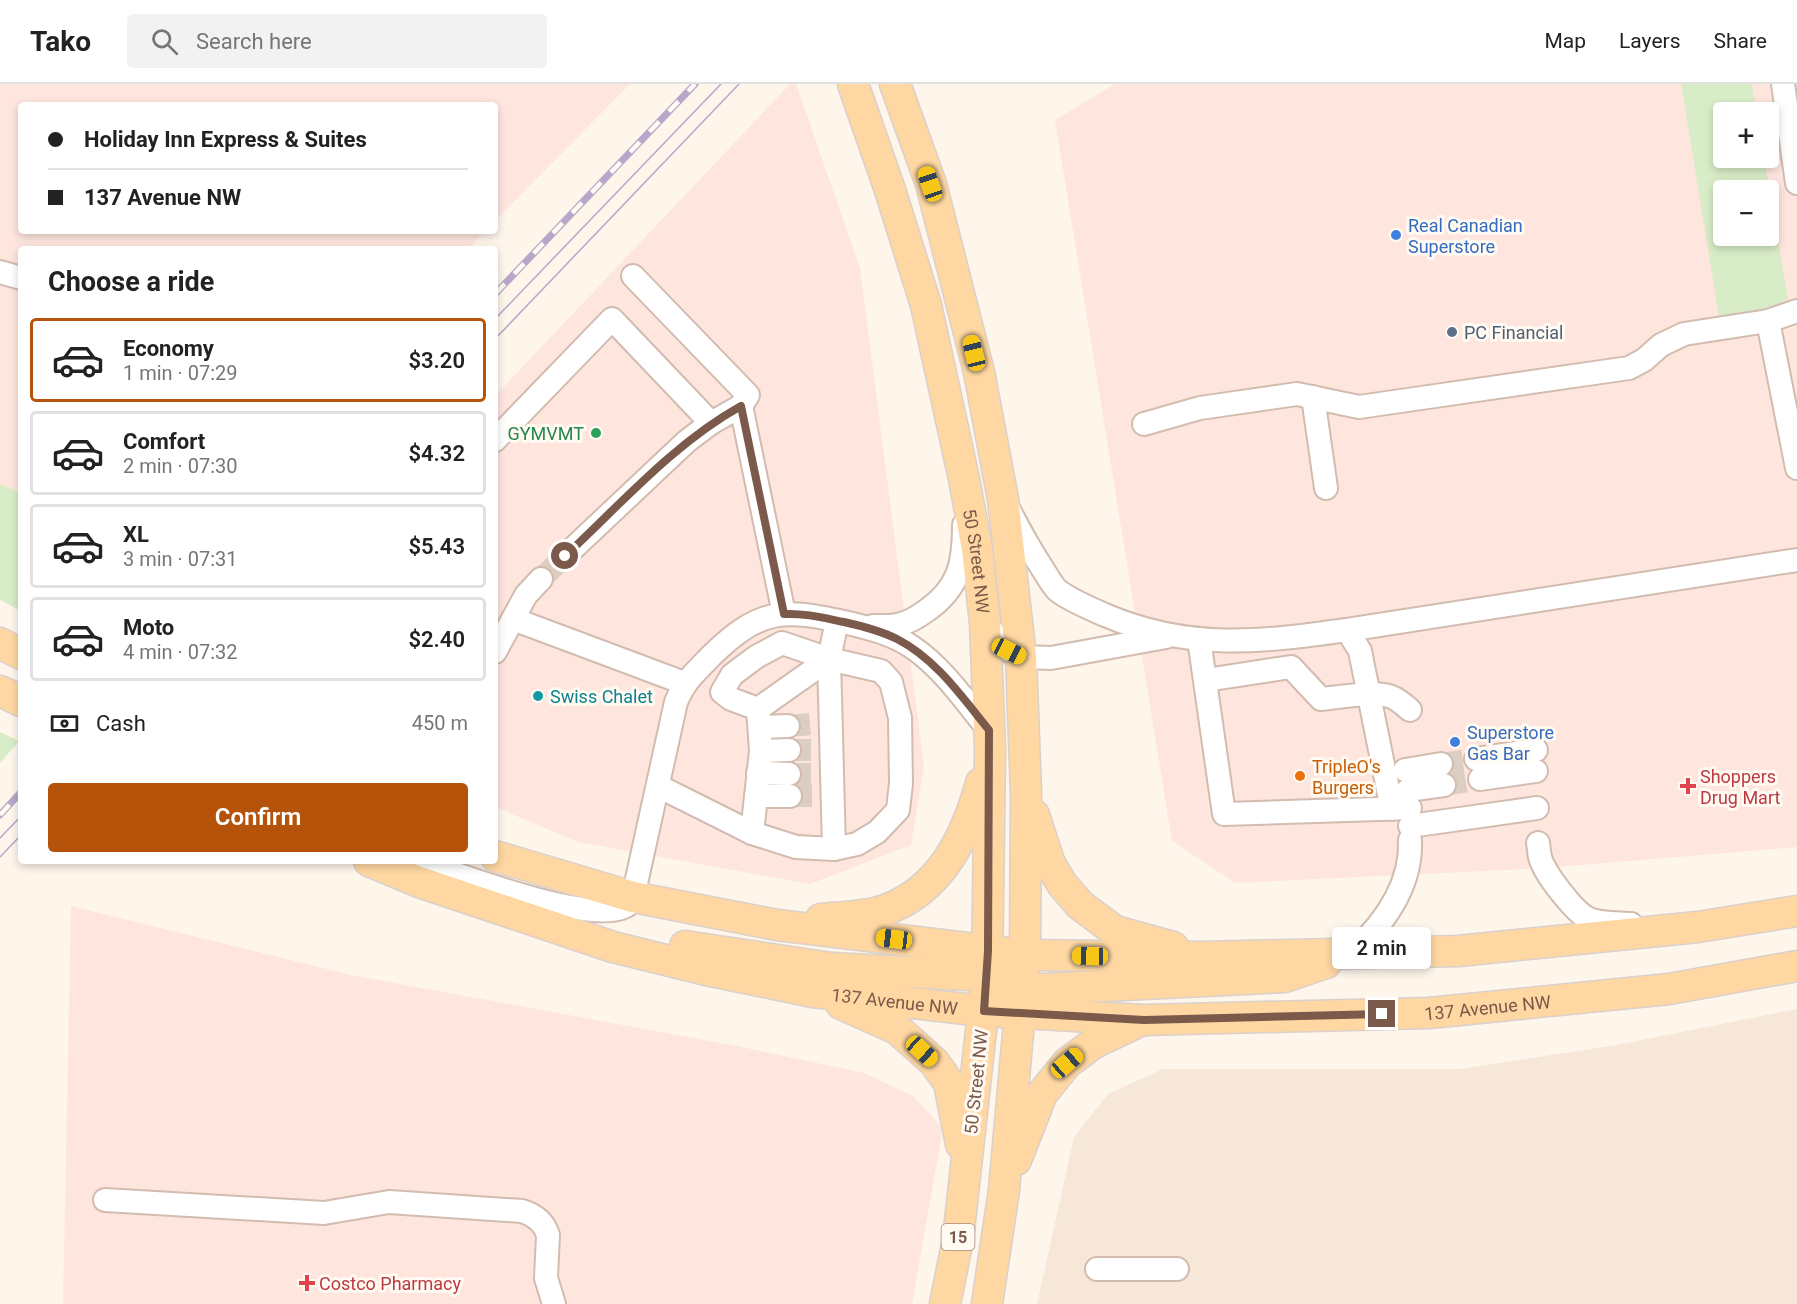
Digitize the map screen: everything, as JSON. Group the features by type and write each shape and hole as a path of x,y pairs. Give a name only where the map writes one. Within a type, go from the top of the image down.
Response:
{"main road":[{"name":"50 Street NW","path":"895,84 930,184 979,372 1003,499 1021,657 1026,793 1025,955 1004,1190 987,1304"},
{"name":"50 Street NW","path":"855,89 926,305 977,549 985,623 989,739 988,964 958,1239 945,1304"},
{"path":"0,643 18,652"},
{"path":"0,691 18,700"},
{"path":"777,924 884,910 913,897 945,866 958,846 972,815 989,739"},
{"path":"1026,793 1050,864 1062,884 1080,905 1115,930 1155,940 1202,957"},
{"path":"498,857 633,897 988,964 1000,972 1025,955 1202,957 1458,951 1698,927 1797,911"},
{"name":"137 Avenue NW","path":"376,864 419,882 613,946 706,970 813,992 984,1011"},
{"path":"613,946 679,946 831,968 988,964"},
{"path":"984,1011 1020,1003 1042,989 1285,977 1352,954"},
{"name":"137 Avenue NW","path":"1020,1003 1144,1020 1429,1013 1669,989 1797,966"},
{"path":"813,992 897,1029 934,1062 949,1083 966,1170"},
{"path":"1004,1190 1042,1094 1067,1063 1094,1043 1144,1020"}],"lane":[{"path":"1783,84 1797,183"},
{"path":"0,272 18,277"},
{"path":"565,556 687,441 711,423 741,406 748,395 633,276"},
{"path":"1144,424 1200,408 1297,394 1359,408 1629,368 1638,365 1661,345 1678,336 1768,321 1797,311"},
{"path":"498,437 612,319 711,423"},
{"path":"1768,321 1797,468"},
{"path":"1313,398 1326,488"},
{"path":"741,406 784,614"},
{"path":"862,626 900,625 918,617 943,598 957,580 964,550 964,479"},
{"path":"1003,499 1026,543 1056,589 1087,607 1117,620 1170,637 1235,642 1292,638 1347,630 1797,560"},
{"path":"498,646 526,595 540,579"},
{"path":"428,864 514,893 574,908 614,910 629,905 633,897 676,702 684,683 728,639 757,621 784,614 798,613 862,626 895,638 911,647 932,663 989,739"},
{"path":"513,619 684,683"},
{"path":"834,849 823,785 822,724 829,659 837,621"},
{"path":"985,623 1009,651 1021,657 1051,658 1170,637"},
{"path":"1347,630 1360,651 1368,694 1406,807 1411,857 1407,875 1386,916 1368,939 1352,954"},
{"path":"1292,638 1290,667 1322,699 1368,694 1393,697 1410,710"},
{"path":"1199,639 1224,814 1406,807 1538,808"},
{"path":"658,786 752,833 796,847 834,849 857,844 877,832 898,810 901,783 900,718 891,682 886,676 881,671 829,659 782,643 756,657 732,675 722,692 759,718 788,726"},
{"path":"752,833 759,762 759,718 829,659"},
{"path":"1206,680 1290,667"},
{"path":"759,762 789,750"},
{"path":"1478,769 1536,760"},
{"path":"756,796 789,785 759,762"},
{"path":"1406,807 1442,775"},
{"path":"1538,843 1540,858 1545,868 1579,914 1590,920 1698,927"},
{"path":"105,1200 324,1213 389,1202 522,1211 531,1214 546,1229 548,1235 546,1278 554,1304"},
{"path":"1097,1269 1177,1269"}],"shaded area":[{"path":"0,84 630,84 498,218 498,102 18,102 18,234 483,234 471,246 18,246 18,570 0,561"},
{"path":"790,84 796,84 860,268 924,766 911,845 810,884 578,842 498,808 498,393"},
{"path":"1115,84 1797,84 1797,847 1545,868 1235,883 1172,841 1055,120"},
{"path":"71,906 351,975 732,1045 864,1073 913,1096 943,1128 912,1304 63,1304"},
{"path":"1797,1009 1797,1304 1037,1304 1074,1137 1108,1094 1163,1069 1460,1069 1617,1045"}],"green space":[{"path":"1681,84 1752,84 1755,102 1713,102 1713,168 1766,168 1768,180 1713,180 1713,246 1779,246 1788,299 1763,310 1719,317"},
{"path":"0,484 18,492 18,609 0,600"},
{"path":"0,732 18,742 0,763"}],"tunnel":[{"path":"541,579 565,556"},
{"path":"788,726 813,724"},
{"path":"789,750 813,750"},
{"path":"1441,764 1476,759"},
{"path":"789,774 813,774"},
{"path":"1444,785 1480,779"},
{"path":"790,796 814,796"}],"tram line":[{"path":"498,316 721,84"},
{"path":"498,336 739,84"},
{"path":"0,838 18,819"},
{"path":"0,857 18,838"}],"railway":[{"path":"498,291 695,84"},
{"path":"0,815 18,795"}],"place":[{"name":"Real Canadian Superstore","path":"1396,235"},
{"name":"PC Financial","path":"1452,332"},
{"name":"GYMVMT","path":"596,433"},
{"name":"Swiss Chalet","path":"538,696"},
{"name":"Superstore Gas Bar","path":"1455,742"},
{"name":"TripleO's Burgers","path":"1300,776"},
{"name":"Shoppers Drug Mart","path":"1688,786"},
{"name":"Costco Pharmacy","path":"307,1283"}],"route":[{"path":"565,556 687,441 711,423 741,406 784,614 819,616 862,626 895,638 911,647 932,663 948,680 989,730 988,951 984,1011 1144,1020 1382,1014"}]}
